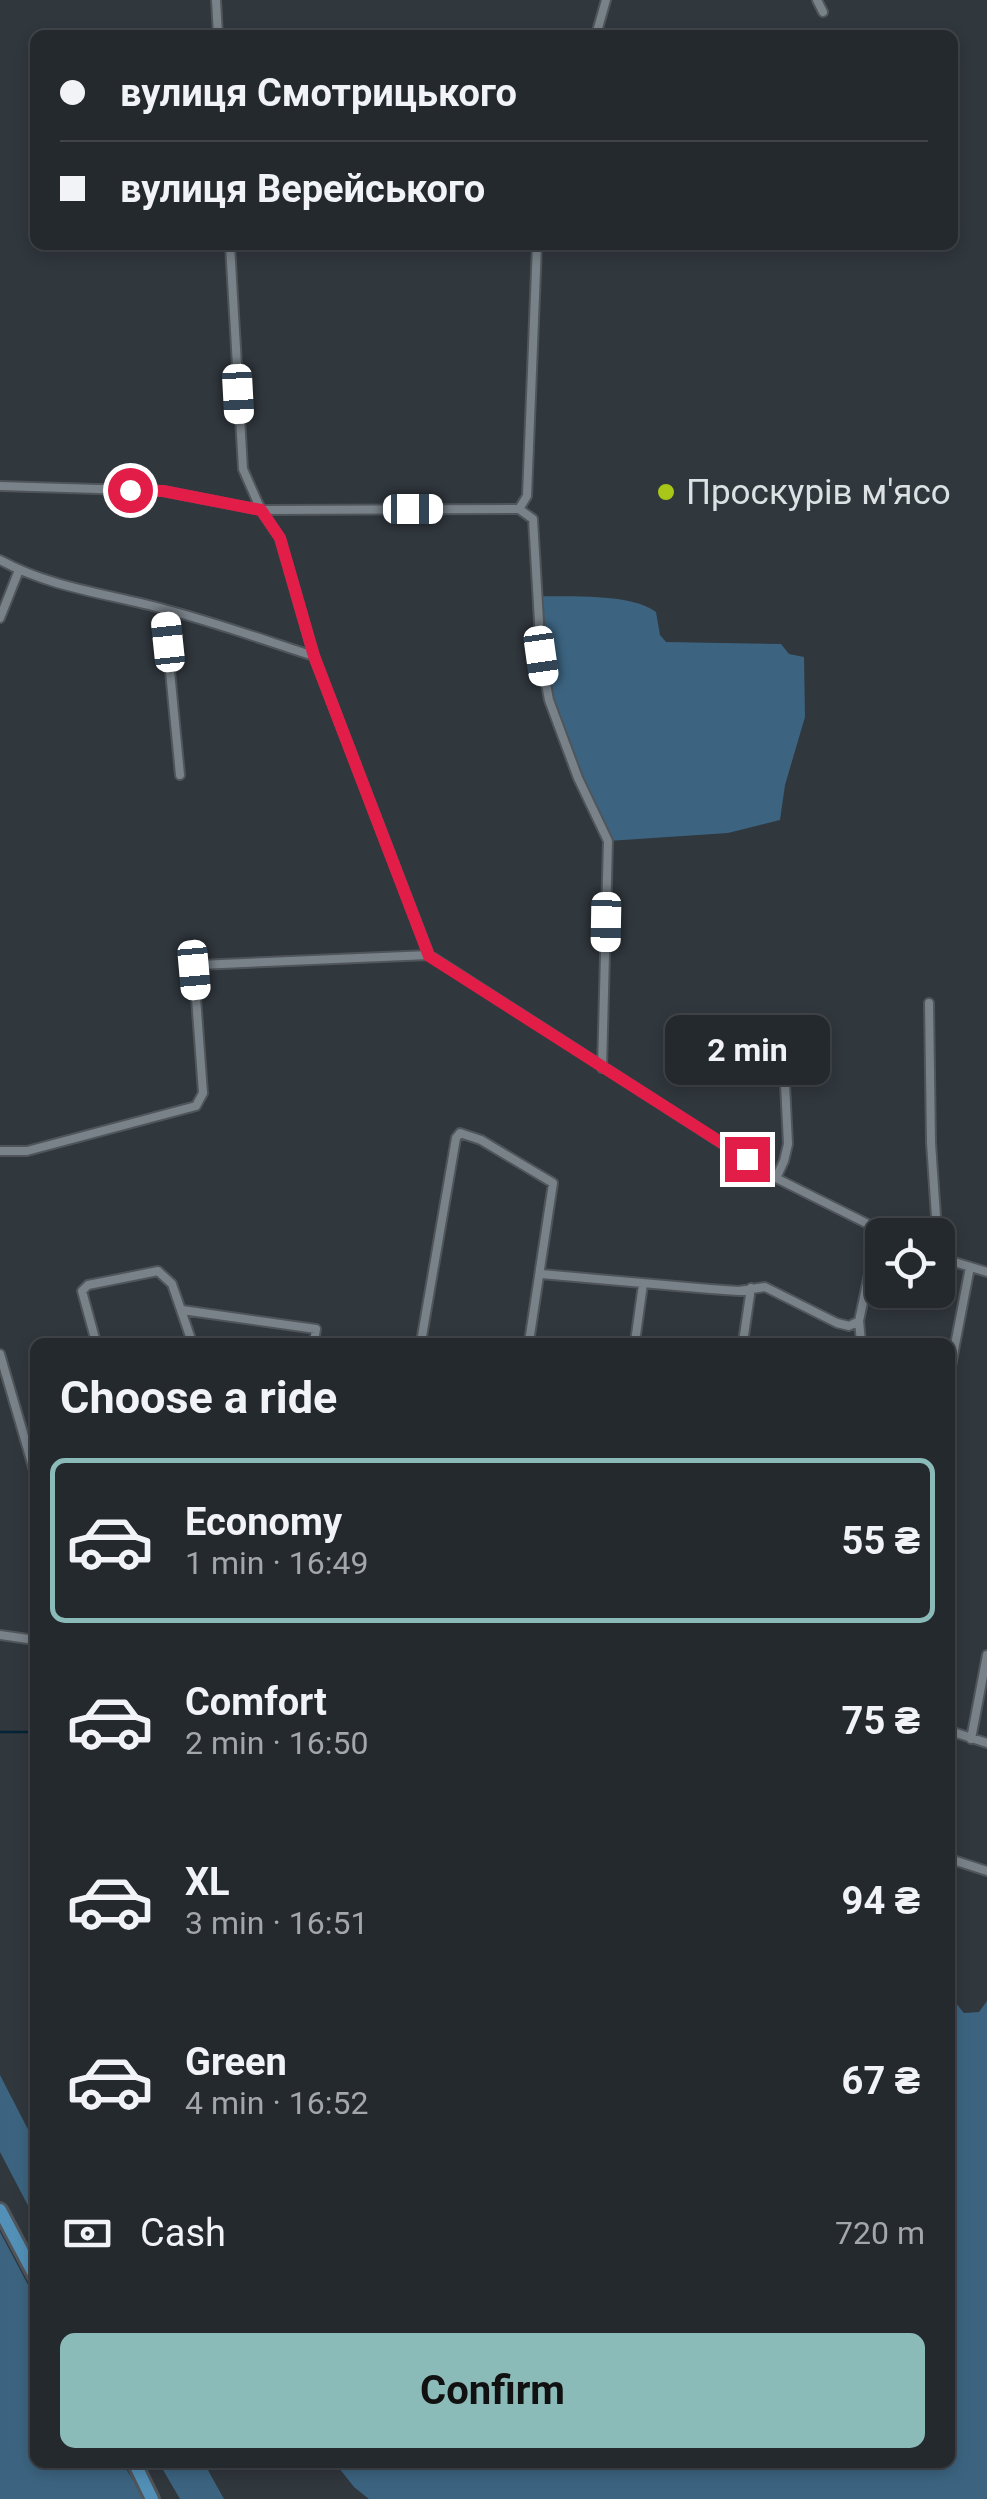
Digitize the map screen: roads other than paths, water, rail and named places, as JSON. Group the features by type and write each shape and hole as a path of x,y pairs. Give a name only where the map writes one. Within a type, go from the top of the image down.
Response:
{"main road":[{"path":"0,2210 30,2267"},
{"path":"137,2468 152,2499"}],"street":[{"path":"216,0 218,30"},
{"path":"597,30 606,0"},
{"path":"818,0 824,12"},
{"path":"230,250 243,469 261,510 280,538 314,656 429,956"},
{"path":"519,509 526,496 537,250"},
{"path":"0,486 163,491 261,510 519,509 533,519 541,656 548,700 608,842 602,1068"},
{"path":"0,560 80,590 164,609 314,656"},
{"path":"0,618 19,570"},
{"path":"164,609 180,775"},
{"path":"0,1152 27,1151 196,1106 203,1092 194,970 199,964 429,956 776,1178 865,1221"},
{"path":"930,1002 936,1218"},
{"path":"776,1178 788,1144 782,1024"},
{"path":"422,1338 456,1138 460,1133 481,1140 554,1182 530,1338"},
{"path":"955,1262 987,1272"},
{"path":"955,1345 970,1268"},
{"path":"95,1338 82,1291 88,1286 158,1271 172,1284 191,1338"},
{"path":"540,1274 739,1291 765,1288 837,1323 849,1326 859,1321"},
{"path":"637,1338 644,1284"},
{"path":"744,1338 751,1287"},
{"path":"861,1338 859,1321 865,1293"},
{"path":"182,1310 316,1330 315,1338"},
{"path":"0,1354 30,1457"},
{"path":"0,1635 30,1639"},
{"path":"972,1739 987,1654"},
{"path":"955,1733 987,1743"},
{"path":"955,1861 987,1871"}],"waterway":[{"path":"0,1732 30,1732"}],"place":[{"name":"Проскурів м'ясо","path":"666,492"}]}
